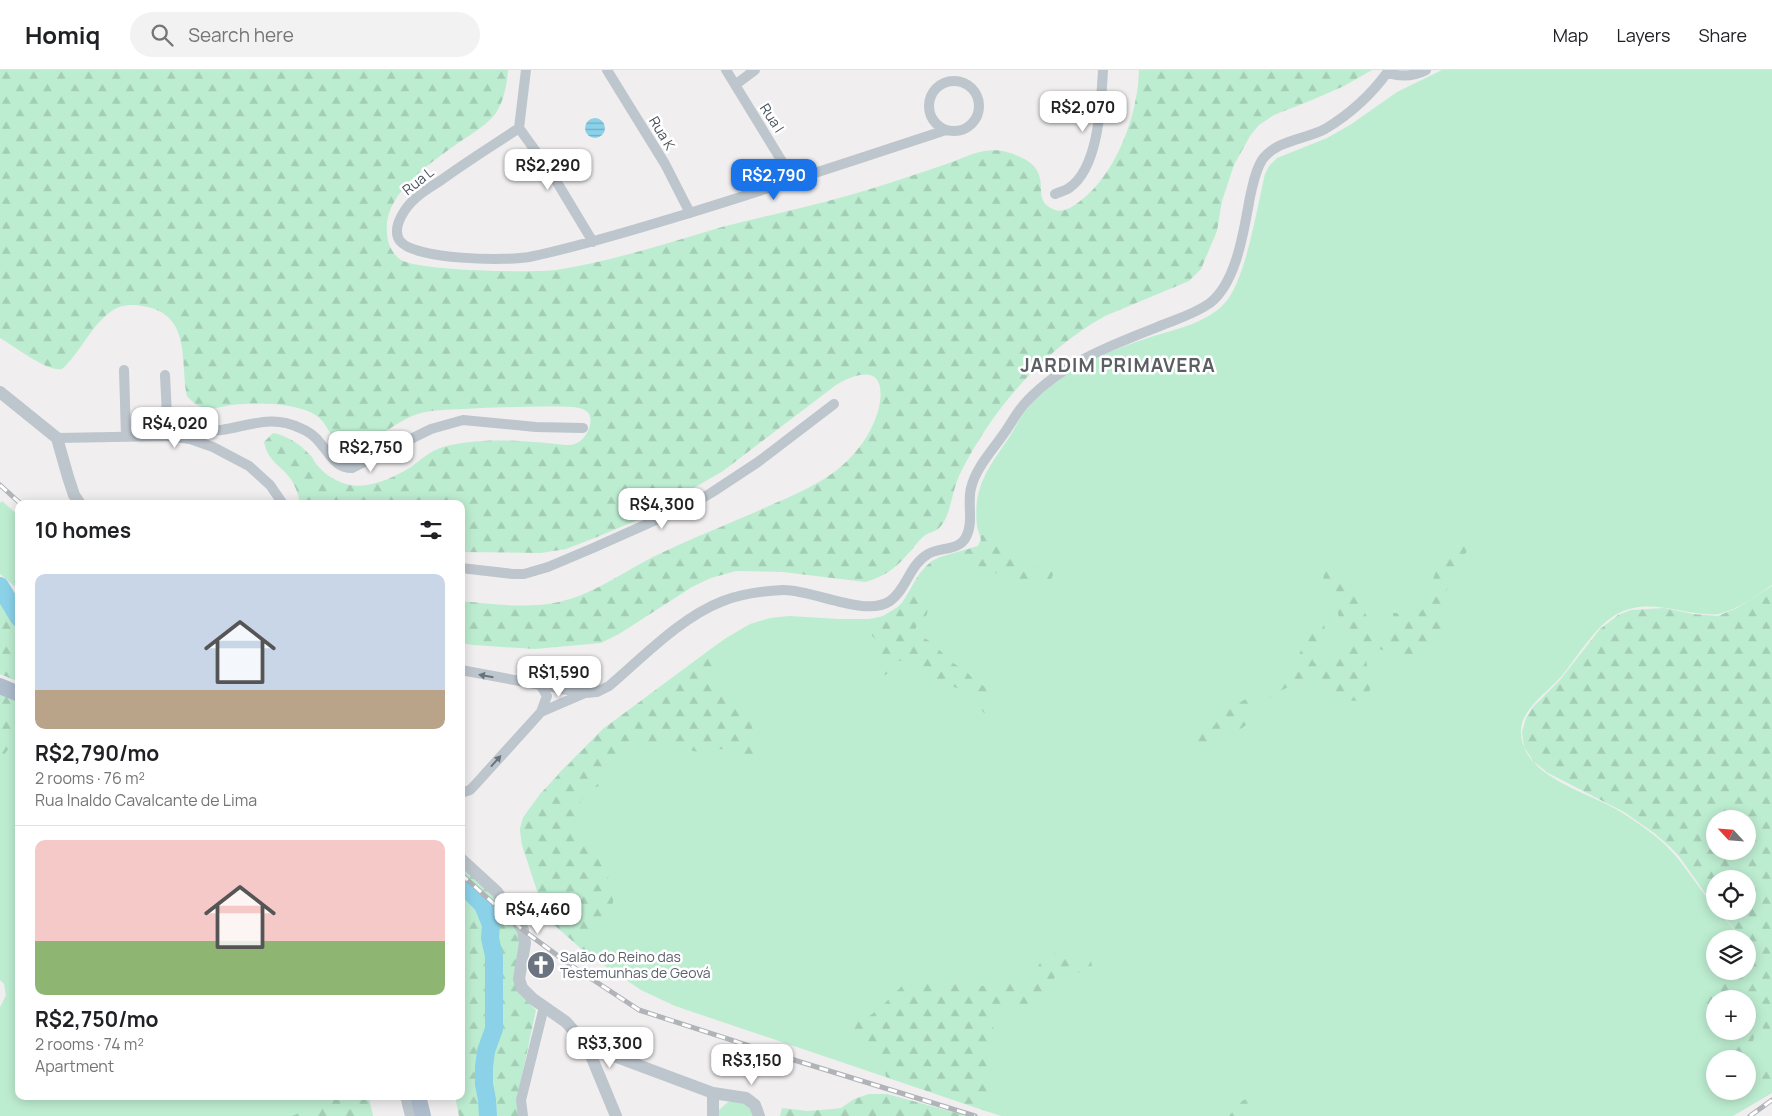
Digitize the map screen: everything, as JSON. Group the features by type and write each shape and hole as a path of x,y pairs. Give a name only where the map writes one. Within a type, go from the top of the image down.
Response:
{"main road":[{"path":"0,686 15,692"},
{"path":"419,1100 423,1116"}],"street":[{"path":"526,70 519,128 552,174 593,242 794,182 946,130 954,131 966,128 973,122 979,107 978,98 963,83 945,83 932,96 930,109 932,118 946,130"},
{"name":"Rua K","path":"607,70 665,164 690,213"},
{"name":"Rua I","path":"726,70 794,182"},
{"path":"735,85 755,70"},
{"path":"1054,194 1069,188 1087,166 1093,148 1101,107 1103,70"},
{"path":"465,673 585,693 597,692 609,686 677,628 722,601 737,596 787,590 866,606 879,605 892,599 924,556 936,550 958,546 964,540 969,529 969,495 974,479 987,457 1026,402 1049,381 1076,362 1112,345 1192,313 1216,298 1232,271 1255,177 1265,156 1279,146 1305,138 1332,124 1355,108 1388,72 1403,76 1418,74 1426,70"},
{"name":"Rua L","path":"519,128 463,164 415,199 406,208 398,223 397,233 400,241 416,250 485,259 527,257 593,242"},
{"path":"124,370 126,436"},
{"path":"165,375 168,434"},
{"path":"0,392 57,438 68,477 77,500"},
{"path":"465,568 524,574 548,567 577,555 692,504 758,462 834,404"},
{"path":"57,438 168,434 190,427 222,430 265,420 283,422 299,427 320,442 336,464 343,468 352,468 431,429 463,420 536,427 583,428"},
{"path":"168,434 214,447 236,458 261,476 281,500"},
{"path":"465,792 474,786 541,712 547,696 541,686"},
{"path":"541,712 585,693"},
{"path":"465,863 498,892 523,930 525,943 519,979 522,988 544,1007 566,1022 587,1046 616,1116"},
{"path":"523,1116 522,1100 544,1007"},
{"path":"587,1046 713,1093 746,1098 755,1105 759,1116"},
{"path":"713,1093 713,1116"},
{"path":"406,1100 410,1116"}],"green space":[{"path":"0,70 508,70 505,92 496,113 480,129 424,168 401,191 393,204 388,218 387,236 395,255 401,260 412,264 452,269 524,271 556,270 619,257 722,227 850,195 972,154 995,150 1011,153 1023,158 1034,166 1039,175 1042,199 1049,207 1055,210 1064,210 1079,202 1092,190 1114,160 1122,143 1134,106 1139,70 1372,70 1344,86 1274,115 1259,125 1250,136 1234,165 1222,201 1217,231 1201,269 1189,281 1105,316 1082,330 1060,347 1020,384 987,428 960,474 944,522 938,529 924,536 902,561 892,569 877,578 865,582 783,572 736,571 711,578 692,587 619,634 601,643 535,649 465,644 465,601 523,606 559,602 584,594 669,549 769,506 823,480 839,469 855,453 874,423 880,402 880,390 878,382 874,377 861,375 844,380 723,471 642,518 566,549 541,553 465,552 465,500 299,500 292,481 272,460 264,442 273,433 288,438 297,443 332,478 346,484 358,486 374,484 398,475 432,452 454,444 502,441 574,444 580,441 590,426 589,414 586,411 574,407 505,407 433,411 408,418 374,439 352,448 340,445 321,420 314,414 289,406 239,404 209,408 200,407 195,404 187,396 181,340 169,318 158,310 138,305 129,305 113,310 102,319 62,369 48,367 39,363 0,338"},
{"path":"1442,70 1772,70 1772,585 1740,606 1719,614 1693,613 1651,607 1640,607 1619,613 1602,625 1561,677 1535,702 1524,717 1521,734 1525,749 1533,762 1546,773 1560,782 1621,812 1647,829 1664,844 1680,861 1706,896 1706,920 1726,920 1734,930 1706,930 1706,980 1756,980 1756,959 1758,956 1772,968 1772,1093 1733,1116 1001,1116 675,1006 641,990 614,972 585,952 551,922 541,903 522,845 520,829 523,818 529,809 559,773 603,729 726,638 750,624 770,618 789,616 871,619 883,616 901,605 920,574 932,561 978,546 981,540 976,512 977,500 983,480 1026,410 1051,385 1080,366 1112,351 1197,322 1224,304 1239,279 1245,261 1265,174 1269,166 1277,158 1327,138 1350,125 1397,92"},
{"path":"2,501 15,512 15,587 0,574 0,503"},
{"path":"992,534 1007,538 1005,542 999,545 1000,547 1010,548 1026,562 1033,566 1053,569 1054,572 1050,582 1047,583 1036,579 1024,583 1012,582 1007,572 1001,570 985,580 964,568 956,553 978,546 981,540 980,535"},
{"path":"1458,539 1467,541 1469,545 1450,580 1437,643 1425,659 1418,659 1371,647 1368,648 1366,660 1370,688 1364,699 1340,700 1327,695 1317,683 1303,682 1273,695 1259,707 1246,725 1233,733 1201,743 1185,745 1214,726 1219,718 1232,707 1249,697 1265,691 1278,680 1297,658 1311,632 1319,623 1324,624 1325,629 1314,651 1313,661 1316,664 1327,666 1342,651 1347,631 1339,620 1337,606 1323,582 1324,572 1334,567 1340,569 1341,582 1345,589 1359,600 1375,634 1382,641 1393,629 1393,613 1397,613 1405,621 1413,618 1424,608 1436,570"},
{"path":"934,560 933,570 927,577 923,593 927,614 917,625 916,633 931,642 953,663 987,688 989,716 983,712 977,700 960,689 932,680 918,669 901,661 896,661 885,675 879,668 881,644 870,634 864,619 880,617 900,605 917,577"},
{"path":"1772,586 1772,1045 1758,1022 1756,1030 1756,990 1709,990 1716,980 1756,980 1756,930 1735,930 1726,920 1756,920 1756,870 1706,870 1706,894 1678,855 1654,833 1624,812 1548,773 1534,762 1524,747 1522,732 1526,718 1533,707 1560,680 1600,629 1618,615 1631,610 1664,608 1693,614 1718,616 1737,608"},
{"path":"0,594 8,617 15,623 15,680 0,674"},
{"path":"719,643 716,658 718,669 715,682 722,690 737,699 749,715 753,732 753,770 741,755 730,748 701,752 693,751 671,742 646,743 629,741 619,744 615,763 604,774 602,784 589,789 582,798 577,812 576,831 579,836 585,836 592,841 597,855 609,867 607,881 613,897 613,903 602,920 598,933 585,952 551,922 542,903 522,845 520,829 523,818 540,794 603,729"},
{"path":"0,693 15,700 15,1100 369,1100 373,1116 0,1116 0,1007 6,995 4,984 0,980"},
{"path":"0,693 15,700 15,736 0,760"},
{"path":"465,865 487,884 519,929 526,1000 536,1010 517,1099 519,1116 493,1116 493,1102 488,1077 497,1019 498,963 496,928 488,906 465,884"},
{"path":"465,895 478,907 484,920 490,957 490,1001 488,1029 479,1072 484,1116 459,1116 456,1100 465,1100"},
{"path":"1063,952 1091,961 1092,966 1085,973 1063,972 1056,976 1033,1005 1024,1008 999,1010 992,1018 997,1036 988,1049 992,1053 993,1060 987,1091 989,1112 886,1077 885,1071 873,1058 858,1035 849,1032 848,1029 852,1022 868,1017 879,1009 904,984 914,980 943,985 963,983 980,986 1024,982 1030,980 1039,964 1045,958"},
{"path":"1706,993 1706,1008 1705,1005 1701,998"},
{"path":"1732,1040 1753,1040 1751,1050 1726,1050"},
{"path":"1772,1061 1772,1093 1757,1091 1759,1079"},
{"path":"1258,1092 1265,1094 1243,1116 1229,1116 1242,1101"},
{"path":"869,1094 887,1094 968,1116 780,1116 782,1108 807,1111 841,1108 854,1099"},
{"path":"317,1100 369,1100 373,1116 292,1116 301,1112 321,1112"},
{"path":"744,1100 757,1116 717,1116 719,1110 728,1102"}],"water":[{"path":"595,118 602,121 605,128 602,135 595,138 588,135 585,128 588,121"}],"waterway":[{"path":"0,586 15,611"},
{"path":"465,889 483,905 491,925 490,938 494,956 494,1029 486,1051 484,1067 488,1116"}],"railway":[{"path":"0,485 17,500"},
{"path":"465,878 523,930 569,964 639,1010 975,1116"},
{"path":"1750,1116 1772,1100"}],"place":[{"name":"Salão do Reino das Testemunhas de Geová","path":"541,965"}],"district":[{"name":"JARDIM PRIMAVERA","path":"1118,365"}]}
